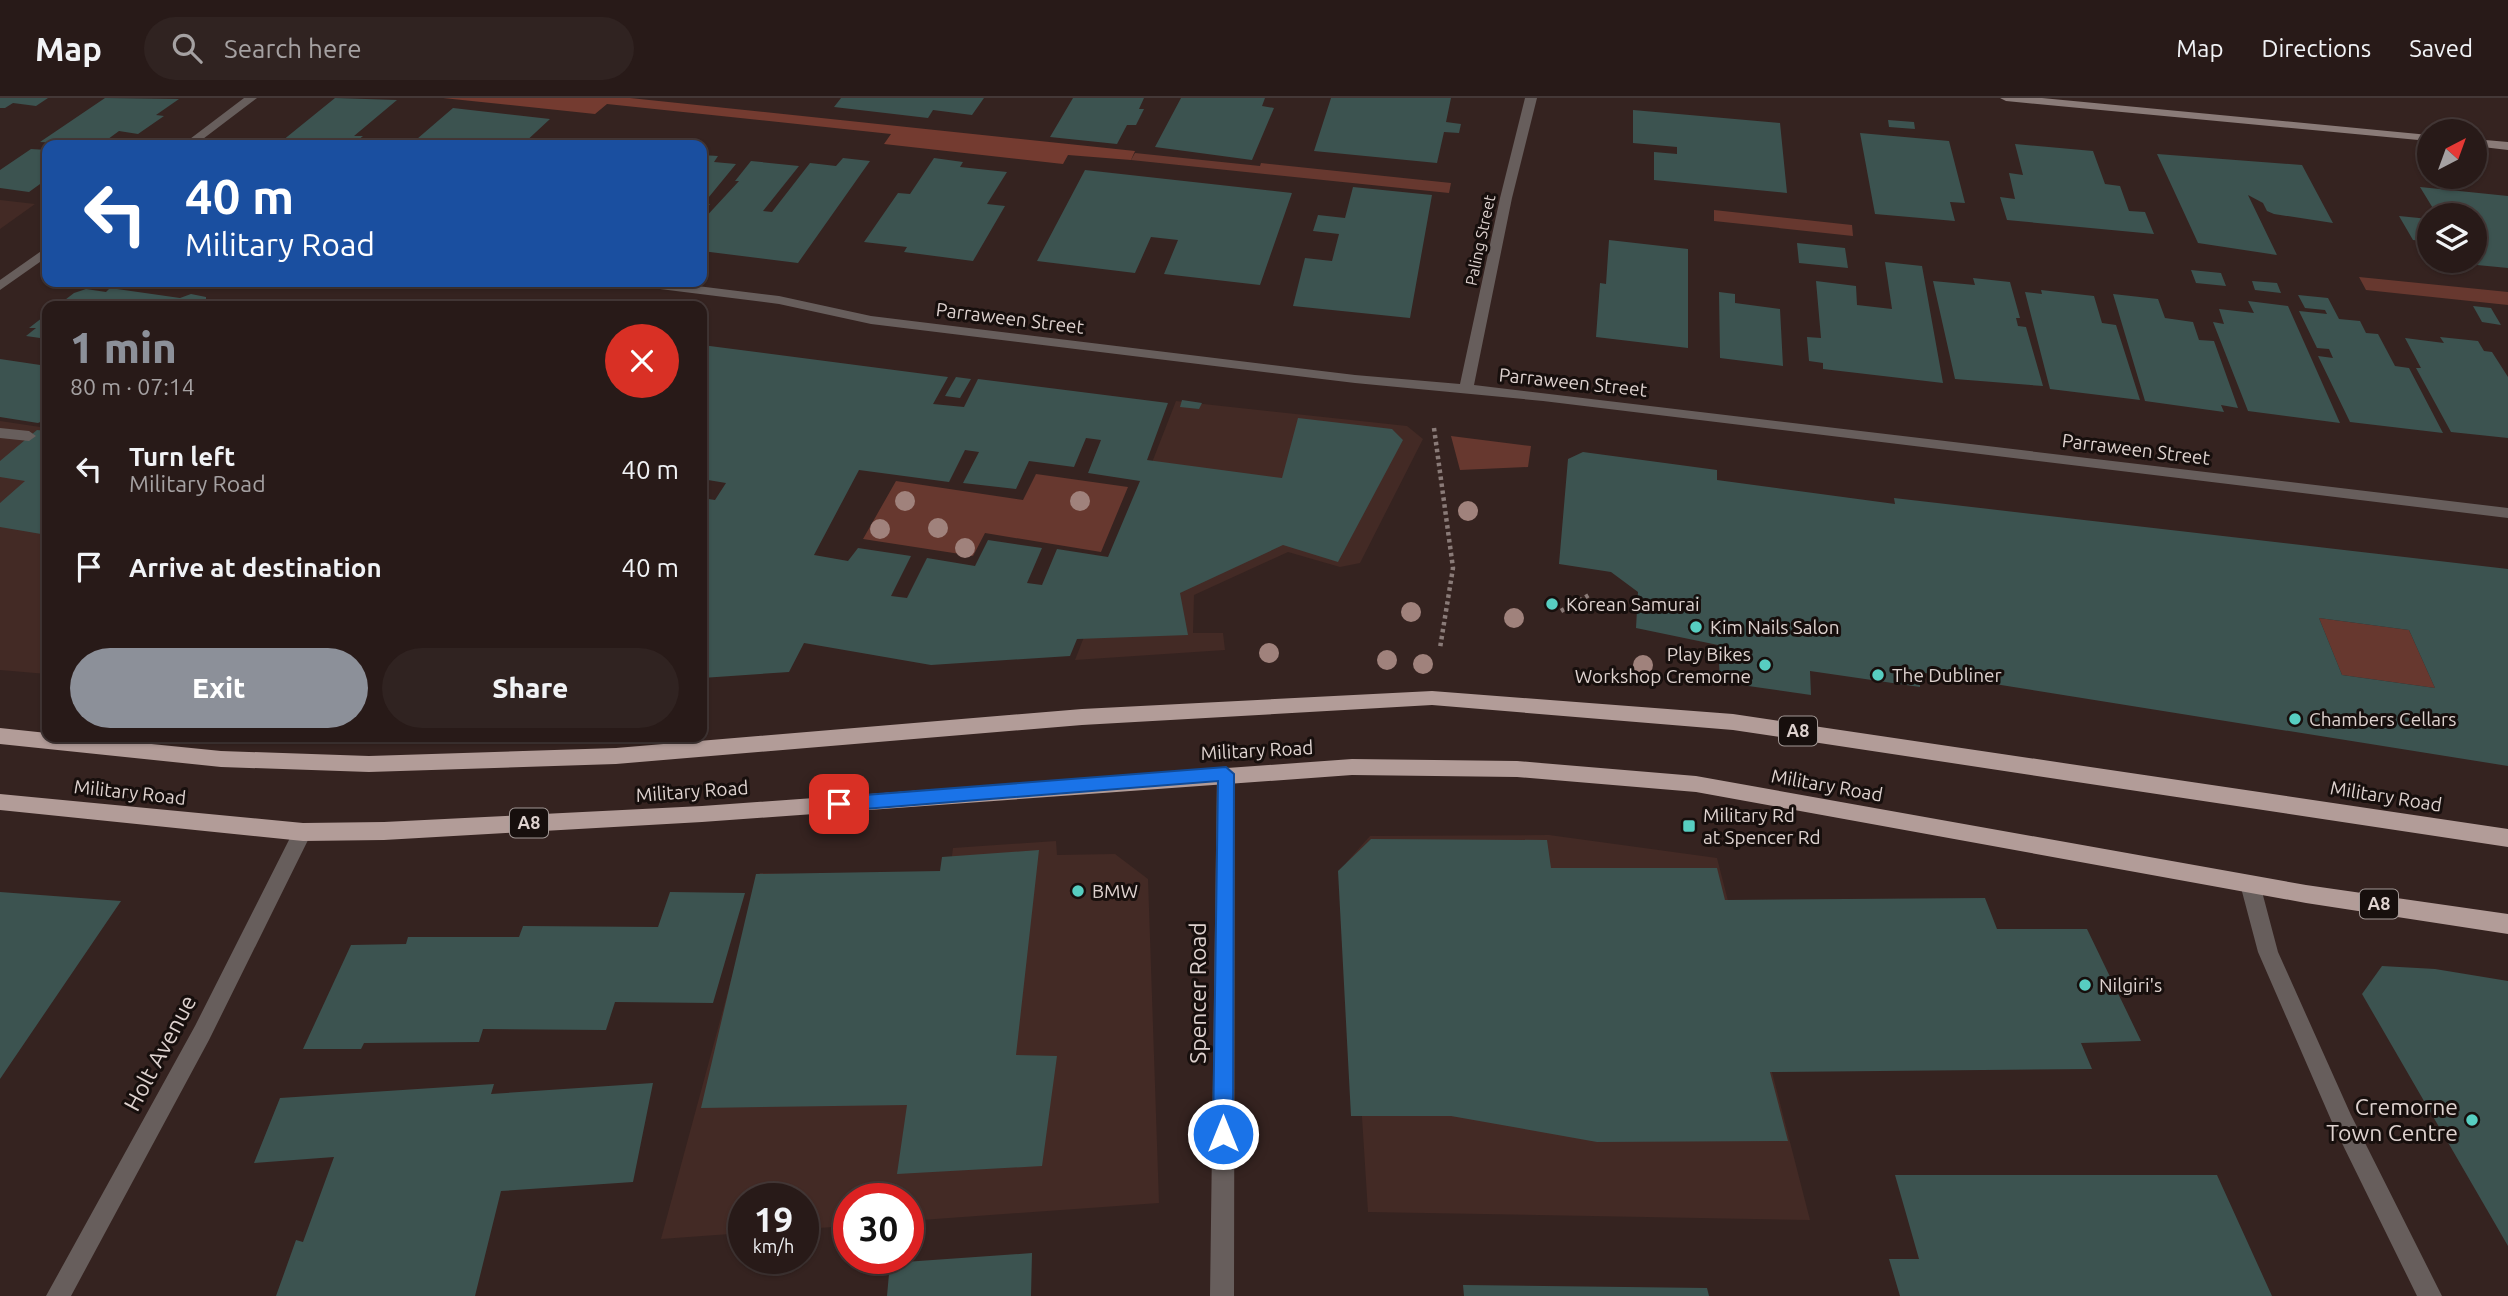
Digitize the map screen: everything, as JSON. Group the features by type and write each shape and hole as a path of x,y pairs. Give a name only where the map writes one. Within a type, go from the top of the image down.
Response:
{"highway":[{"name":"Military Road","path":"58,742 221,759 383,764 616,756 1082,717 1432,698 1733,722 2508,838"},
{"name":"Military Road","path":"0,736 42,740"},
{"name":"Military Road","path":"0,802 303,832 384,831 702,814 1226,774 1352,767 1517,769 1696,784 2249,884 2508,924"}],"main road":[{"path":"2006,98 2417,137"},
{"path":"2487,144 2508,146"}],"street":[{"path":"195,140 251,98"},
{"name":"Paling Street","path":"1466,390 1506,198 1531,98"},
{"path":"0,286 42,255"},
{"name":"Parraween Street","path":"675,287 779,300 871,320 1466,390 1557,398 2508,513"},
{"path":"0,433 29,436"},
{"name":"Spencer Road","path":"1222,1296 1226,774"},
{"name":"Holt Avenue","path":"58,1296 202,1033 303,832"},
{"path":"2249,884 2268,952 2343,1122 2430,1296"}],"path":[{"path":"1434,428 1454,568 1440,648"},
{"path":"1561,611 1589,595"}],"shaded area":[{"path":"443,98 630,98 1135,151 1131,160 1068,155 1063,164 884,144 891,134 607,104 595,114"},
{"path":"1135,153 1451,183 1449,193 1131,160"},
{"path":"0,200 35,204 0,229"},
{"path":"1714,210 1852,225 1853,236 1714,221"},
{"path":"2359,277 2508,292 2508,305 2366,290"},
{"path":"1176,401 1407,426 1423,439 1360,563 1340,567 1288,552 1194,595 1193,633 1223,633 1225,650 1075,660"},
{"path":"0,421 42,427 42,674 0,670"},
{"path":"1451,436 1531,446 1528,467 1460,470"},
{"path":"1036,474 1128,487 1101,552 985,533 973,556 863,539 896,481 1023,500"},
{"path":"2319,618 2409,630 2435,688 2342,675"},
{"path":"1549,835 1717,858 1810,1220 1368,1212 1346,863 1370,836"},
{"path":"1056,841 1057,855 1115,854 1148,879 1159,1203 924,1220 924,1183 833,1183 833,1227 819,1228 819,1183 728,1183 728,1234 661,1239 760,873 949,879 953,848"}],"building":[{"path":"0,98 48,98 36,106 13,103 0,108"},
{"path":"105,98 179,99 156,115 164,116 138,134 119,131 107,140 43,140"},
{"path":"335,98 397,100 354,136 363,136 358,140 283,140"},
{"path":"841,98 984,98 972,115 933,110 928,118 834,107"},
{"path":"1073,98 1144,98 1139,109 1144,109 1136,125 1127,125 1117,144 1050,137"},
{"path":"1181,98 1265,98 1262,106 1274,108 1252,160 1155,147"},
{"path":"1331,98 1451,98 1446,122 1461,124 1459,133 1444,132 1437,163 1314,151"},
{"path":"453,108 550,119 527,140 416,140"},
{"path":"1633,110 1780,123 1787,193 1654,180 1654,152 1677,154 1677,147 1633,143"},
{"path":"1888,120 1914,122 1915,129 1889,127"},
{"path":"1860,133 1949,141 1965,203 1950,202 1955,221 1875,214"},
{"path":"2015,144 2093,151 2105,184 2120,186 2129,211 2145,212 2154,234 2007,220 2000,197 2015,199 2009,173 2023,175"},
{"path":"31,149 42,150 42,183 29,192 0,188 0,170"},
{"path":"2157,154 2302,165 2333,223 2274,214 2267,211 2263,203 2248,195 2277,255 2198,243"},
{"path":"707,155 718,156 714,162 736,164 707,199"},
{"path":"843,158 870,161 798,263 707,252 707,216 739,181 735,181 751,161 799,166 763,211 772,212 810,163 836,166"},
{"path":"934,158 963,162 960,167 1007,172 987,204 1005,206 973,261 904,252 907,247 864,242 898,193 910,194"},
{"path":"1085,170 1292,193 1260,285 1164,274 1178,240 1151,237 1135,273 1037,261"},
{"path":"1353,187 1432,195 1410,318 1293,306 1305,258 1332,261 1339,234 1313,231 1318,215 1345,218"},
{"path":"2421,189 2508,196 2508,268 2487,266 2487,203 2430,203"},
{"path":"2399,216 2417,218 2417,240 2413,240"},
{"path":"1609,240 1688,249 1688,348 1596,337 1600,283 1606,284"},
{"path":"1797,243 1845,248 1848,268 1799,263"},
{"path":"1885,262 1922,266 1943,383 1823,369 1823,363 1809,361 1807,337 1821,338 1816,281 1856,286 1857,305 1892,309"},
{"path":"2191,270 2221,273 2226,286 2196,283"},
{"path":"1973,278 2010,282 2020,318 2016,318 2018,326 2026,327 2043,386 1955,379 1933,281 1975,285"},
{"path":"2252,281 2277,283 2281,293 2255,290"},
{"path":"110,288 180,298 191,294 206,297 206,301 64,301 74,293 86,289 106,292"},
{"path":"2041,290 2094,296 2102,323 2116,325 2140,400 2050,389 2025,292 2042,294"},
{"path":"1719,292 1735,294 1735,303 1780,309 1783,366 1720,358"},
{"path":"2113,294 2158,299 2165,318 2193,322 2199,340 2214,341 2238,408 2221,405 2224,412 2145,401"},
{"path":"2298,295 2328,298 2339,319 2360,321 2366,333 2378,334 2395,366 2409,368 2443,433 2350,422 2318,356 2333,358 2329,349 2317,348 2299,311 2327,314 2325,310 2305,308"},
{"path":"2248,301 2288,306 2340,423 2248,411 2213,322 2224,324 2219,309 2254,313"},
{"path":"2473,306 2491,308 2501,325 2482,322"},
{"path":"42,318 42,338 26,336 36,328 29,328"},
{"path":"2440,337 2478,341 2484,351 2492,352 2508,377 2508,438 2451,432 2416,368 2421,368 2405,338 2444,343"},
{"path":"707,346 948,377 933,404 964,407 978,379 1168,403 1147,460 1282,478 1298,418 1392,429 1403,440 1338,562 1283,545 1180,593 1188,635 1077,639 1070,656 931,665 804,643 789,672 707,678 707,499 715,500 726,483 707,480","holes":["1086,438 1101,440 1088,473 1140,481 1108,557 1057,549 1042,585 1027,583 1042,548 988,540 975,566 927,558 907,598 891,596 911,556 858,548 848,561 814,555 859,470 949,482 965,450 979,452 963,483 1016,489 1029,461 1074,467"]},
{"path":"0,359 42,365 42,421 38,423 0,417"},
{"path":"956,377 971,379 960,398 945,396"},
{"path":"1182,400 1202,403 1199,409 1180,407"},
{"path":"37,430 42,430 42,534 0,527 0,503 25,481 0,477 0,461"},
{"path":"1583,452 1717,470 1717,480 1895,504 1894,498 2508,569 2508,766 1919,672 1920,687 1810,671 1811,695 1720,682 1718,645 1636,628 1638,592 1611,572 1559,564 1568,459","holes":["2319,618 2409,630 2435,688 2342,675"]},
{"path":"1371,839 1547,840 1551,868 1717,868 1725,900 1985,898 1997,929 2087,929 2141,1041 2081,1043 2092,1069 1770,1072 1788,1141 1597,1142 1451,1116 1351,1116 1338,871"},
{"path":"1039,850 1016,1055 1057,1056 1042,1166 897,1174 907,1105 701,1108 756,874 940,871 942,857"},
{"path":"0,892 121,901 0,1079"},
{"path":"670,892 745,893 713,1003 615,1002 606,1030 483,1029 479,1042 364,1043 361,1049 303,1049 351,945 406,944 408,937 519,937 523,926 658,927"},
{"name":"Cremorne Town Centre","path":"2382,966 2435,969 2508,981 2508,1246 2362,994"},
{"path":"653,1083 633,1182 501,1191 475,1296 276,1296 296,1240 303,1242 334,1157 254,1163 280,1098 494,1084 491,1094"},
{"path":"1895,1175 2217,1175 2272,1296 1900,1296 1889,1259 1919,1259"},
{"path":"1032,1253 1031,1296 887,1296 889,1274 924,1274 924,1261"},
{"path":"1463,1285 1707,1288 1709,1296 1464,1296"}],"place":[{"name":"Korean Samurai","path":"1552,604"},
{"name":"Kim Nails Salon","path":"1696,627"},
{"name":"Play Bikes Workshop Cremorne","path":"1765,665"},
{"name":"The Dubliner","path":"1878,675"},
{"name":"Chambers Cellars","path":"2295,719"},
{"name":"Military Rd at Spencer Rd","path":"1689,826"},
{"name":"BMW","path":"1078,891"},
{"name":"Nilgiri's","path":"2085,985"},
{"name":"Cremorne Town Centre","path":"2472,1120"}],"route":[{"path":"839,804 1226,774 1223,1134"}]}
